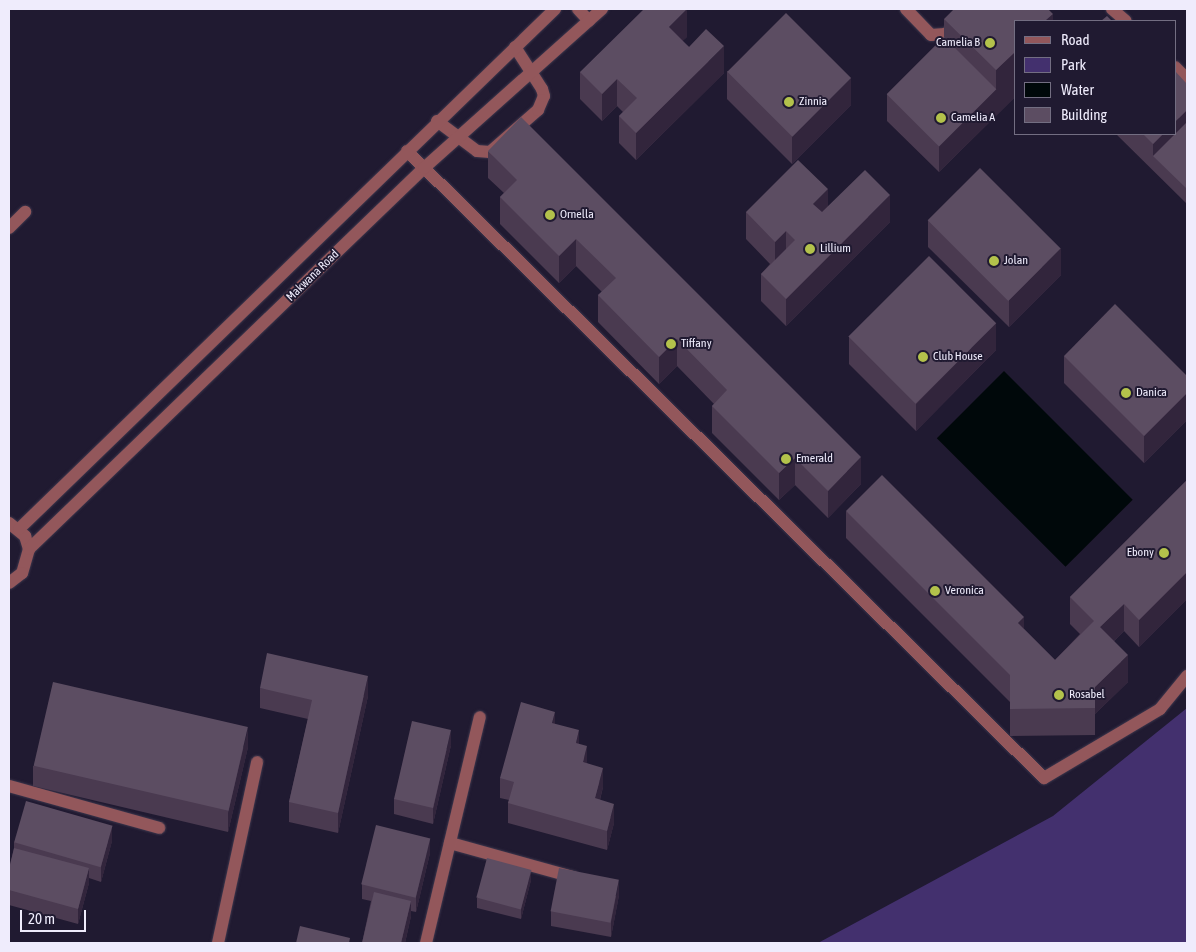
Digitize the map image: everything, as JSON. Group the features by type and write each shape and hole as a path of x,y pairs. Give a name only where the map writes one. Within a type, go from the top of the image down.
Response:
{"street":[{"path":"578,9 589,21"},
{"name":"Makwana Road","path":"29,549 424,168 602,9"},
{"path":"906,9 931,35 945,34 987,9"},
{"path":"1112,9 1125,20"},
{"name":"Makwana Road","path":"14,526 174,378 552,10"},
{"path":"437,121 458,139 477,151 490,152 538,110 544,96 534,70 515,47"},
{"path":"1176,68 1187,79"},
{"path":"408,151 1044,778 1160,709 1187,676"},
{"path":"9,228 25,212"},
{"path":"174,378 190,395"},
{"path":"9,583 22,573 29,549 14,526"},
{"path":"426,943 480,717"},
{"path":"218,943 257,762"},
{"path":"9,786 159,828"},
{"path":"450,843 590,882"}],"green space":[{"path":"1187,708 1187,943 818,943 1053,816"}],"water":[{"path":"1004,371 1133,500 1066,567 937,438"}],"building":[{"path":"644,9 687,9 669,27 689,47 706,29 724,46 636,133 619,116 637,98 617,79 602,94 580,72"},
{"path":"954,9 1048,9 1053,14 1046,20 1014,20 1014,53 996,70 944,19"},
{"name":"Zinnia","path":"786,13 851,78 792,137 727,72"},
{"path":"1107,16 1111,20 1102,20"},
{"path":"944,37 996,89 939,147 887,94"},
{"path":"1176,72 1187,84 1187,110 1176,121"},
{"path":"521,117 861,457 828,491 795,458 779,473 712,406 727,390 677,339 659,357 598,295 616,278 576,239 559,256 500,197 517,180 488,151"},
{"path":"1187,122 1187,189 1153,156"},
{"path":"1144,135 1162,135 1153,144"},
{"path":"798,160 828,189 813,204 822,212 865,170 890,195 786,299 761,274 795,240 786,231 775,242 746,212"},
{"name":"Jolan","path":"980,168 1061,249 1008,301 928,220"},
{"name":"Club House","path":"929,256 996,323 916,404 848,337"},
{"name":"Danica","path":"1115,304 1187,376 1187,393 1144,436 1064,356"},
{"path":"882,475 1024,617 1018,623 1055,660 1094,621 1070,597 1187,480 1187,572 1139,620 1124,604 1100,627 1128,655 1095,687 1095,708 1010,709 1010,675 846,511"},
{"path":"267,653 368,676 338,813 289,802 312,700 260,688"},
{"path":"53,682 248,727 229,811 34,766"},
{"path":"521,702 555,712 552,723 579,730 576,743 587,746 583,762 603,768 595,798 614,804 607,831 508,803 514,782 500,778"},
{"path":"412,721 451,730 433,808 394,799"},
{"path":"26,801 113,826 101,867 14,842"},
{"path":"376,825 430,839 416,898 361,884"},
{"path":"14,848 89,868 78,909 9,890 9,869"},
{"path":"487,858 531,870 521,910 476,898"},
{"path":"559,868 619,880 610,923 551,911"},
{"path":"374,892 411,901 401,943 362,943"},
{"path":"300,926 350,938 349,943 296,943"}],"place":[{"name":"Camelia B","path":"990,43"},
{"name":"Zinnia","path":"789,102"},
{"name":"Camelia A","path":"941,118"},
{"name":"Ornella","path":"550,215"},
{"name":"Lillium","path":"810,249"},
{"name":"Jolan","path":"994,261"},
{"name":"Tiffany","path":"671,344"},
{"name":"Club House","path":"923,357"},
{"name":"Danica","path":"1126,393"},
{"name":"Emerald","path":"786,459"},
{"name":"Ebony","path":"1164,553"},
{"name":"Veronica","path":"935,591"},
{"name":"Rosabel","path":"1059,695"}]}
